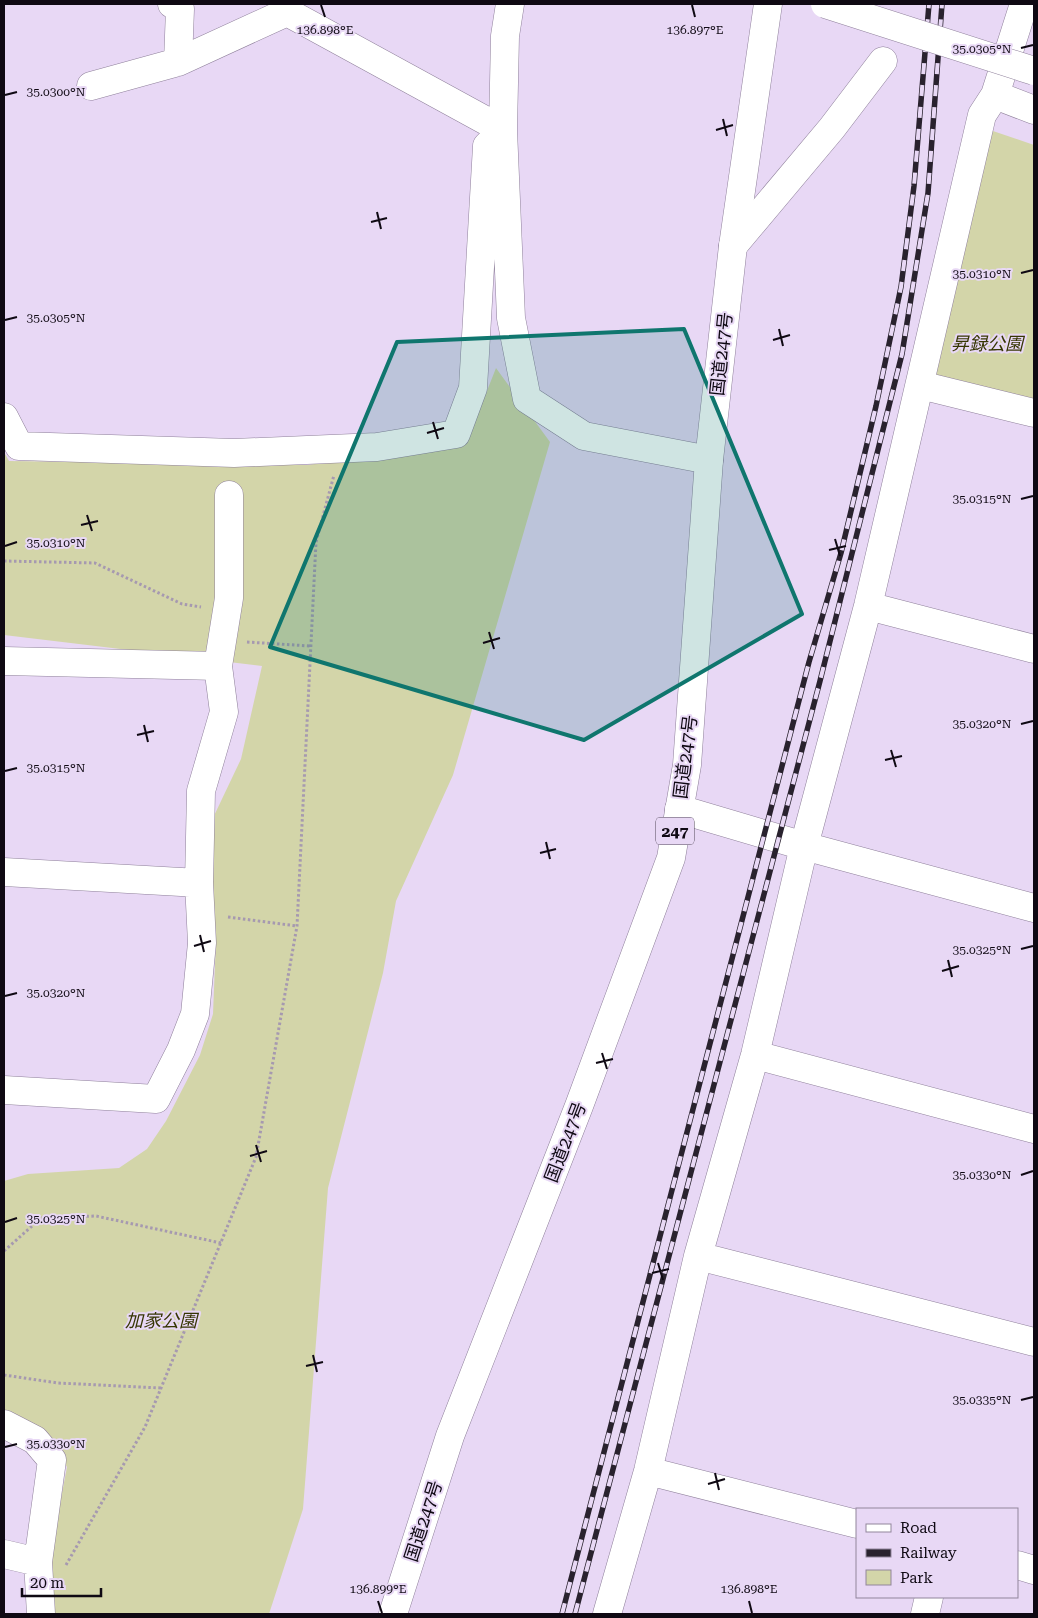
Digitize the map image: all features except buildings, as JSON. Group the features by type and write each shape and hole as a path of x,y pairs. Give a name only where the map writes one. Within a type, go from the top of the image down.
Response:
{"main road":[{"path":"172,4 180,9 178,62"},
{"path":"510,4 505,36 503,130 510,318 527,400 584,436 709,460"},
{"name":"国道247号","path":"393,1614 450,1436 579,1106 671,858 687,765 709,460 733,246 768,4"},
{"path":"825,4 1034,71"},
{"path":"607,1614 648,1470 698,1256 755,1055 804,846 868,606 982,116 995,95 1024,4"},
{"path":"91,86 178,62 287,12 503,130"},
{"path":"733,246 832,128 883,61"},
{"path":"995,95 1034,110"},
{"path":"4,417 19,446 234,453 377,446 456,434 473,388 487,146 503,130"},
{"path":"920,385 1034,413"},
{"path":"4,1090 156,1099 181,1050 195,1014 202,944 199,884 201,791 224,712 220,653 229,598 229,495"},
{"path":"868,606 1034,649"},
{"path":"4,661 220,653"},
{"path":"679,809 804,846 1034,908"},
{"path":"4,872 199,884"},
{"path":"755,1055 1034,1129"},
{"path":"698,1256 1034,1342"},
{"path":"4,1424 35,1440 52,1460 51,1566 41,1614"},
{"path":"648,1470 856,1524"},
{"path":"4,1554 51,1566"},
{"path":"1018,1565 1034,1570"},
{"path":"925,1614 929,1598"}],"path":[{"path":"51,1566 145,1427 256,1157 297,926 316,542 341,448"},
{"path":"4,561 95,563 182,604"},
{"path":"220,653 310,646"},
{"path":"201,914 297,926"},
{"path":"4,1251 41,1218 96,1216 221,1243"},
{"path":"4,1375 58,1383 162,1388"}],"highlighted area":[{"path":"684,329 802,614 584,740 270,647 397,342"}],"green space":[{"name":"昇録公園","path":"990,130 1034,145 1034,404 931,377"},
{"name":"加家公園","path":"496,368 550,442 453,775 396,901 383,973 328,1188 303,1509 269,1614 53,1614 49,1560 67,1467 47,1432 4,1411 4,1181 28,1174 119,1168 147,1149 166,1121 200,1055 213,1014 216,939 206,860 212,820 241,759 262,666 4,635 4,452 9,461 307,465 466,444"}],"railway":[{"path":"562,1614 809,662 841,553 876,406 901,287 914,186 929,4"},
{"path":"575,1614 820,681 902,354 928,193 942,4"}]}
